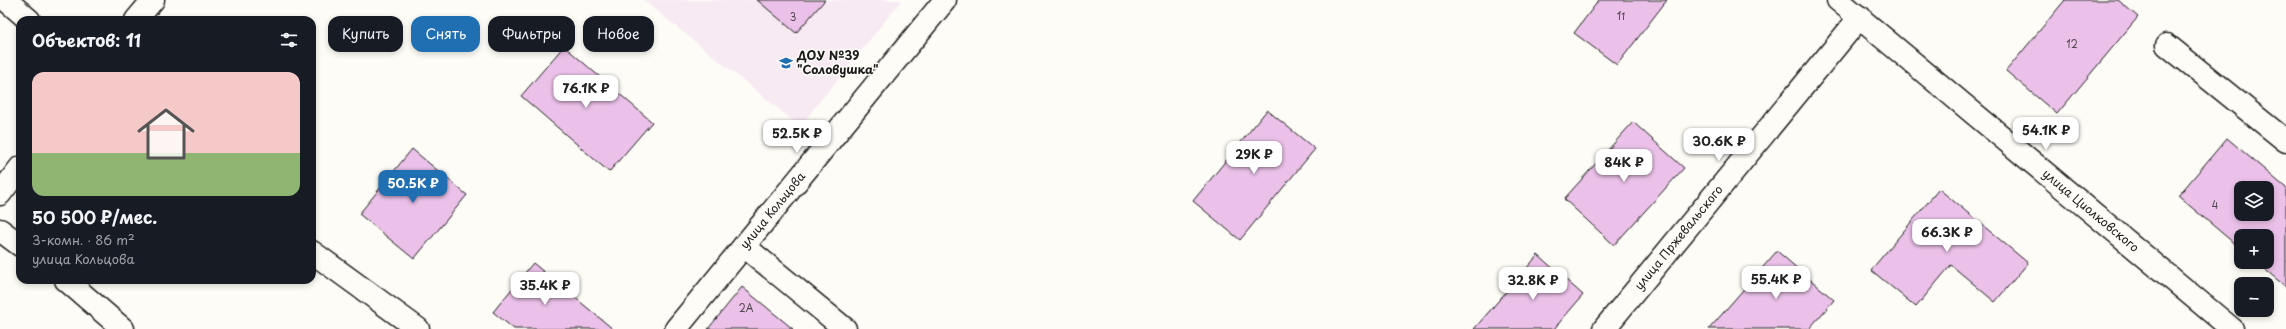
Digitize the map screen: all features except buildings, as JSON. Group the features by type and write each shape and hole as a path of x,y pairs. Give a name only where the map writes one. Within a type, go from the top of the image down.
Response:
{"street":[{"path":"6,0 24,16"},
{"path":"139,16 153,0"},
{"name":"улица Кольцова","path":"676,329 945,0"},
{"name":"улица Циолковского","path":"1838,0 2232,329"},
{"name":"улица Пржевальского","path":"1604,329 1860,17"},
{"path":"2167,45 2286,141"},
{"path":"0,194 16,173"},
{"path":"0,230 16,241"},
{"path":"744,246 845,329"},
{"path":"316,255 418,329"},
{"path":"71,284 123,329"}],"shaded area":[{"name":"ДОУ №39 \"Соловушка\"","path":"643,0 902,0 800,126"}],"place":[{"name":"ДОУ №39 \"Соловушка\"","path":"786,63"}]}
